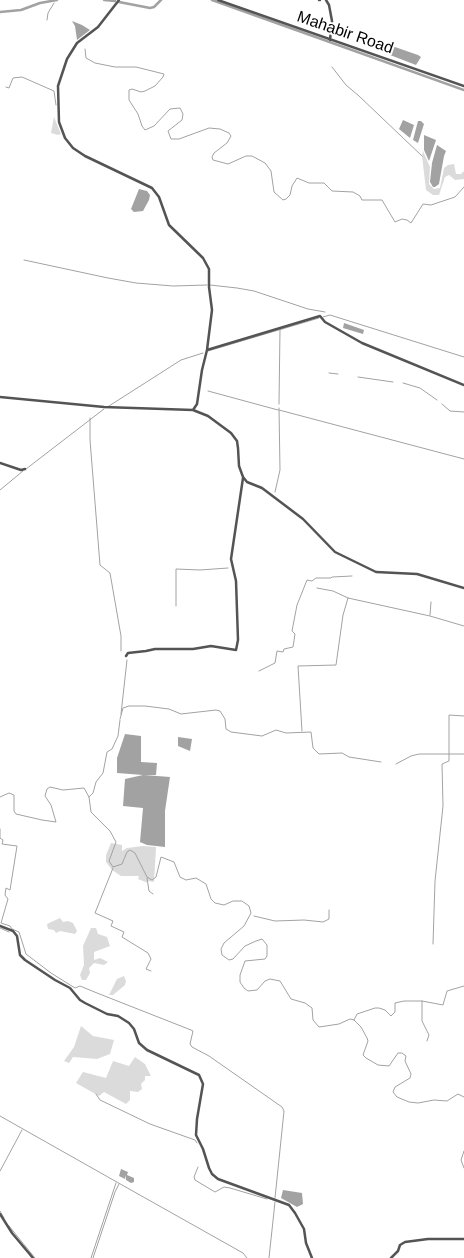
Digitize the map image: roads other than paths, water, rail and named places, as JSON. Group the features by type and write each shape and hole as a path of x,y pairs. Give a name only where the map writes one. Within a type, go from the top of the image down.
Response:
{"street":[{"path":"119,0 98,27 77,43 67,59 58,86 59,122 64,138 84,156 152,188 159,197 169,224 204,258 210,268 208,286 212,310 197,404 193,410"},
{"name":"Mahabir Road","path":"218,0 464,86"},
{"path":"326,0 332,21 330,40"},
{"path":"207,350 320,316 325,322 362,343 464,385"},
{"path":"0,397 104,407 193,410 208,416 231,433 237,441 240,466 243,477 247,482 262,488 303,519 328,547 347,559 376,572 409,573 464,588"},
{"path":"0,463 21,470 25,469"},
{"path":"126,656 128,653 146,652 155,649 193,649 210,646 236,650 238,640 236,581 231,559 243,477"},
{"path":"0,926 13,931 17,936 20,954 27,962 70,988 85,1003 107,1014 118,1016 129,1023 134,1029 139,1043 147,1050 199,1075 203,1084 196,1135 203,1148 212,1174 232,1185 289,1205 304,1229 306,1243 312,1258"},
{"path":"0,1214 12,1233 33,1258"},
{"path":"391,1258 398,1251 400,1245 405,1242 464,1238"}],"waterway":[{"path":"0,12 21,10 40,3 57,0"},
{"path":"104,0 115,1"},
{"path":"119,2 150,8 154,7 161,0"},
{"path":"212,0 464,90"},
{"path":"47,20 48,13 54,3"},
{"path":"85,49 86,58 95,63 115,67 136,67 164,74 155,86 145,91 129,90 129,100 145,130 154,126 170,109 180,108 183,114 182,120 168,131 171,139 179,139 209,128 220,129 229,133 231,136 227,143 214,153 213,160 228,164 246,156 252,156 265,163 271,171 274,192 283,200 290,195 292,186 297,178 309,183 324,183 332,191 353,192 360,196 362,200 382,200 395,222 402,219 411,223 423,204 431,205 455,197 464,187"},
{"path":"332,67 346,85 422,156"},
{"path":"6,87 9,88 13,78 22,77 54,91 56,105"},
{"path":"24,260 136,283 173,286 207,285"},
{"path":"210,285 254,291 308,309 325,312"},
{"path":"323,317 330,315 464,357"},
{"path":"208,351 319,318"},
{"path":"279,404 280,330"},
{"path":"109,406 181,360 203,353"},
{"path":"329,373 338,374"},
{"path":"358,377 393,382"},
{"path":"403,383 420,388 437,400"},
{"path":"208,391 278,410"},
{"path":"442,404 450,411 464,412"},
{"path":"275,492 280,470 279,408"},
{"path":"26,469 104,409"},
{"path":"279,410 464,459"},
{"path":"90,418 100,565 110,573 121,636 121,651"},
{"path":"0,490 23,471"},
{"path":"176,606 176,569 228,568"},
{"path":"259,671 275,663 277,651 283,652 284,649 293,647 295,634 292,631 297,605 307,580 352,576"},
{"path":"317,588 333,591 348,598 430,616 464,626"},
{"path":"302,731 298,666 336,665 343,615 348,598"},
{"path":"430,615 431,602"},
{"path":"121,714 127,660"},
{"path":"120,719 123,708 129,706 169,709 181,714 216,710 220,711 225,719 226,729 231,732 262,736 276,730 286,733 311,732 313,748 319,754 342,753 349,757 381,762"},
{"path":"433,944 435,881 443,806 442,764 449,761 449,715 464,716"},
{"path":"89,797 93,793 96,782 103,773 107,752 112,749 118,736 120,720"},
{"path":"396,764 419,754 464,754"},
{"path":"0,797 9,793 14,795 14,811 16,814 56,822 51,805 45,796 47,789 50,787 63,790 84,788 89,797 91,812 110,831 116,842 109,861 113,867 122,864 127,852 130,850 135,853 147,877 152,880 156,877 161,857 174,862 180,877 186,880 196,878 206,884 211,899 215,903 224,905 233,901 242,901 249,906 251,913 244,926 224,943 221,949 222,955 229,960 233,959 245,946 256,941 262,939 267,945 267,956 265,959 245,961 240,975 240,982 244,988 248,991 257,990 265,981 270,979 280,981 291,999 305,1003 312,1008 313,1020 319,1027 339,1024 350,1019 354,1020 361,1027 368,1041 363,1055 378,1065 389,1066 398,1053 402,1053 406,1056 405,1061 411,1074 410,1078 395,1087 393,1092 397,1097 409,1102 418,1103 434,1100 447,1101 458,1094 464,1097"},
{"path":"0,829 0,838 3,840 2,844 17,846 10,890 6,888 5,895 8,899 1,923 19,932 26,954 75,988 80,986 193,1031 190,1044 192,1047 209,1056 282,1107 284,1111 275,1198"},
{"path":"113,868 95,913 113,921 111,926 124,932 122,937 148,953 151,959 146,969 151,971"},
{"path":"147,878 149,891 153,894"},
{"path":"254,916 275,921 304,920 323,922 329,919 329,910"},
{"path":"0,928 9,932"},
{"path":"354,1020 357,1014 375,1008 385,1010 391,1016 395,1012 395,1003 404,1001 422,1001 443,1005 447,991 464,986"},
{"path":"422,1001 422,1021 429,1035 427,1041"},
{"path":"96,1094 100,1100 150,1124 195,1140 197,1143"},
{"path":"0,1116 138,1194"},
{"path":"0,1171 22,1130"},
{"path":"464,1151 461,1160 464,1168"},
{"path":"198,1167 194,1177 195,1180 215,1192 224,1187 267,1199"},
{"path":"91,1258 116,1183"},
{"path":"93,1258 119,1184"},
{"path":"138,1194 243,1253 247,1258"},
{"path":"269,1258 275,1202"},
{"path":"0,1211 4,1218"},
{"path":"9,1226 35,1258"}]}
